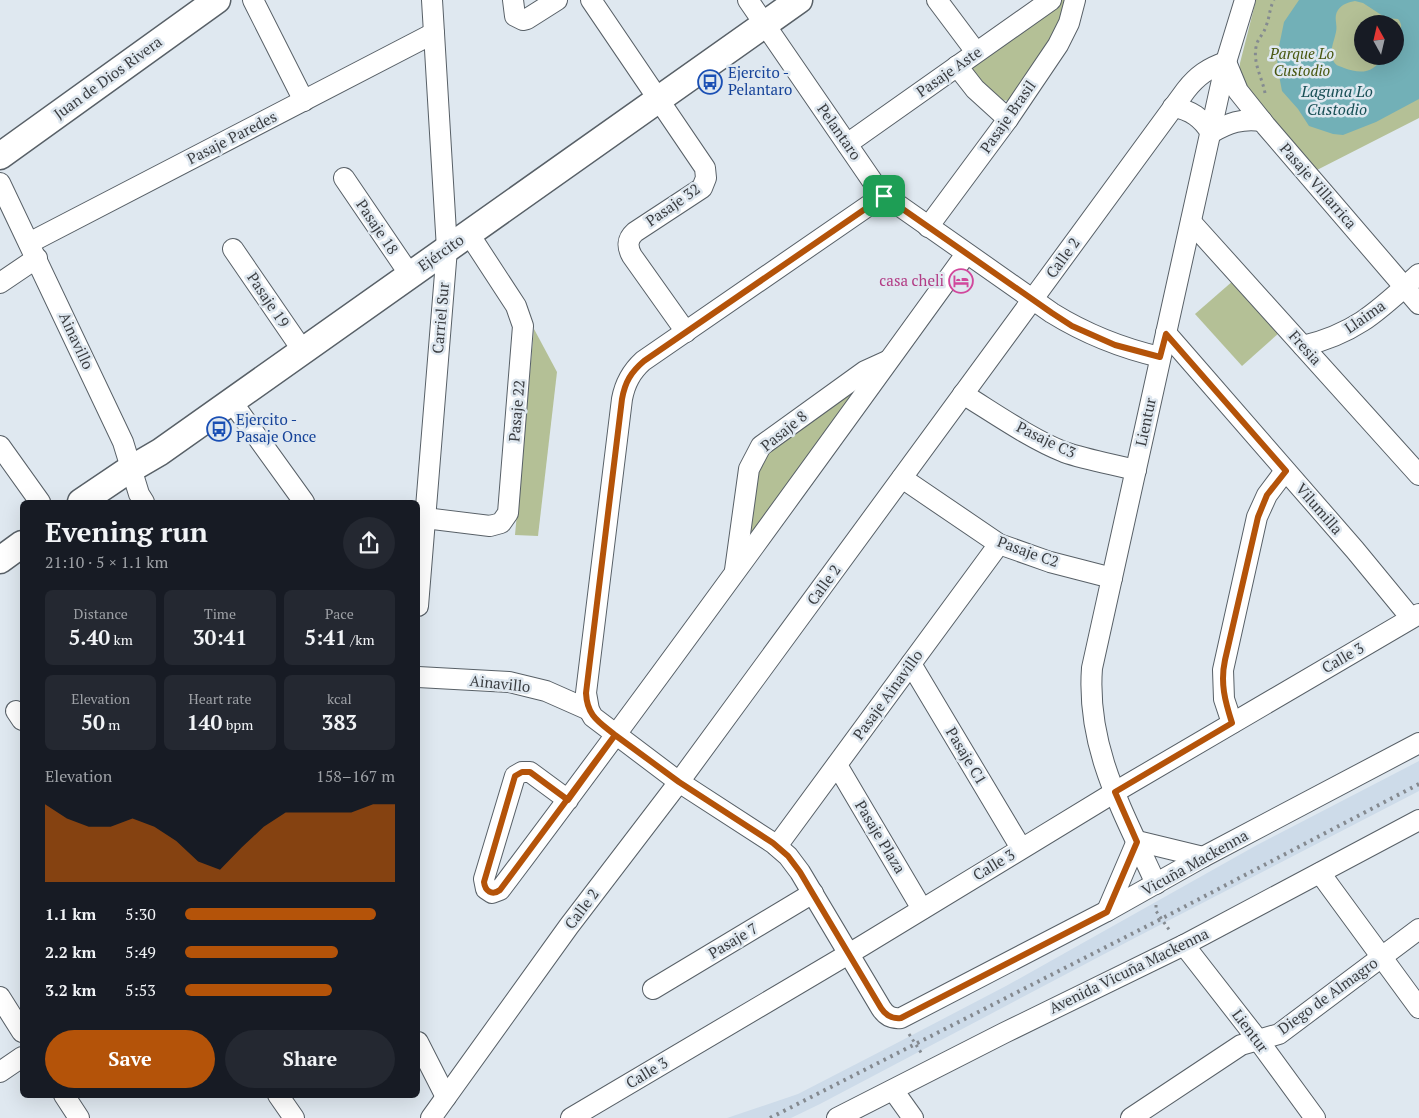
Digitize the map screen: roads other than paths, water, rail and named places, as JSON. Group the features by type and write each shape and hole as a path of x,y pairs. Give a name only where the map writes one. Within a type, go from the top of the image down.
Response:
{"main road":[{"name":"Juan de Dios Rivera","path":"0,156 216,0"},
{"name":"Ejército","path":"84,500 160,452 232,402 799,0"},
{"path":"0,560 20,545"}],"street":[{"path":"253,0 304,101"},
{"name":"Carriel Sur","path":"420,554 425,518 447,249 432,0"},
{"path":"513,0 515,16 522,20 527,19 557,0"},
{"name":"Pasaje 32","path":"591,0 659,99 706,173 704,183 698,191 632,235 628,243 629,250 686,332"},
{"name":"Pelantaro","path":"748,0 884,196 1058,318 1093,336 1130,350 1160,357"},
{"path":"937,0 976,52"},
{"name":"Pasaje Aste","path":"847,144 1051,0"},
{"name":"Pasaje Brasil","path":"928,227 1008,119 1058,45 1069,23 1075,0"},
{"name":"Lientur","path":"1156,884 1105,769 1094,729 1091,687 1092,668 1226,62 1245,0"},
{"name":"Pasaje Paredes","path":"0,283 33,251 304,101 434,33"},
{"name":"Calle 2","path":"431,1118 569,926 679,782 1192,82 1207,69 1226,62"},
{"name":"Pasaje Villarrica","path":"1226,62 1238,91 1262,121 1412,280 1419,304"},
{"path":"957,66 975,89 1008,119"},
{"path":"1174,107 1182,108 1198,116 1211,133 1222,126 1235,122 1262,121"},
{"name":"Pasaje 18","path":"344,178 410,275"},
{"name":"Ainavillo","path":"0,183 123,442 143,500"},
{"path":"589,710 586,693 626,382 636,367 884,196"},
{"name":"Fresia","path":"1191,222 1419,475"},
{"name":"Pasaje 22","path":"425,518 490,526 501,523 508,513 523,326 516,306 469,234"},
{"name":"Pasaje 19","path":"233,249 303,351"},
{"name":"Pasaje 8","path":"568,800 530,772 522,772 515,776 484,879 486,889 492,893 500,890 568,800 966,254"},
{"name":"Llaima","path":"1303,346 1337,336 1352,329 1374,313 1412,280"},
{"name":"Vilumilla","path":"1166,334 1415,616"},
{"name":"Pasaje 8","path":"734,573 749,469 761,446 865,371 889,360"},
{"name":"Pasaje C3","path":"963,394 1042,441 1063,451 1136,470"},
{"path":"232,402 303,500"},
{"path":"0,446 39,500"},
{"path":"1232,723 1223,690 1225,660 1258,517 1267,495 1286,471"},
{"name":"Pasaje C2","path":"902,478 999,544 1050,562 1112,578"},
{"name":"Pasaje Ainavillo","path":"777,846 999,544"},
{"name":"Calle 3","path":"571,1118 848,954 1115,792 1415,616"},
{"name":"Pasaje C1","path":"911,664 1022,848"},
{"name":"Ainavillo","path":"420,677 522,684 546,691 589,710 599,723 679,782 777,846 794,864 881,1008 889,1017"},
{"name":"Vicuña Mackenna","path":"889,1017 901,1018 1107,912 1203,858 1419,743"},
{"name":"Pasaje Plaza","path":"837,765 922,909"},
{"name":"Avenida Vicuña Mackenna","path":"837,1118 1004,1033 1184,945 1419,820"},
{"path":"1107,912 1137,842 1203,858"},
{"path":"1320,873 1419,1008"},
{"name":"Pasaje 7","path":"653,989 813,894"},
{"name":"Diego de Almagro","path":"1131,1118 1242,1045 1279,1034 1419,929"},
{"name":"Lientur","path":"1184,945 1258,1040 1315,1118"},
{"path":"0,997 20,1029"},
{"path":"420,1046 446,1097"},
{"path":"0,1072 20,1058"},
{"path":"893,1090 913,1118"},
{"path":"66,1098 79,1118"},
{"path":"280,1098 294,1118"}],"water":[{"name":"Laguna Lo Custodio","path":"1299,0 1419,0 1419,99 1376,122 1343,135 1333,134 1309,126 1298,109 1282,91 1277,56 1284,22"}],"railway":[{"path":"770,1118 1161,919 1419,784"}],"place":[{"name":"Ejercito - Pelantaro","path":"710,82"},
{"name":"casa cheli","path":"961,281"},
{"name":"Ejercito - Pasaje Once","path":"219,429"}],"park label":[{"name":"Parque Lo Custodio","path":"1302,62"}]}
